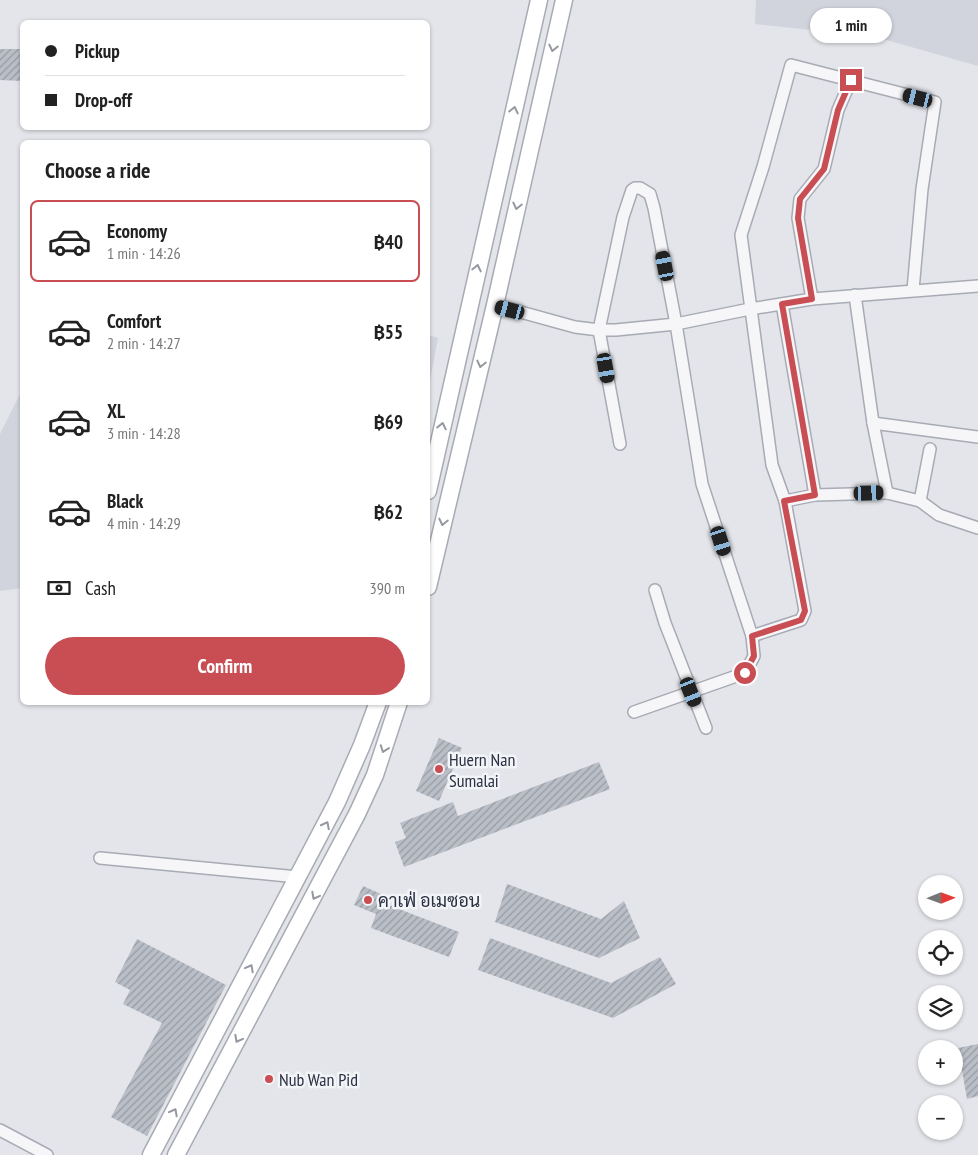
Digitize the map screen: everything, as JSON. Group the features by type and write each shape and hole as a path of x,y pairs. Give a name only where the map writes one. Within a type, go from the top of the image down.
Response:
{"main road":[{"path":"430,482 539,0"},
{"path":"430,579 495,305 564,0"},
{"path":"151,1155 346,784 377,705"},
{"path":"176,1155 357,814 375,775 398,705"}],"street":[{"path":"752,636 801,620 805,611 784,501 772,465 741,235 763,167 791,65 935,102 922,189 913,290"},
{"path":"812,299 798,218 800,199 824,169 838,110 851,80"},
{"path":"620,444 599,330 623,217 630,196 635,188 646,190 650,194 654,208 676,324 702,484 752,636 754,656 745,673 634,712"},
{"path":"495,305 575,327 599,330 676,324 812,299 978,286"},
{"path":"855,295 873,423 887,493"},
{"path":"782,304 815,495"},
{"path":"873,423 978,437"},
{"path":"920,502 930,449"},
{"path":"784,501 815,495 887,493 920,502 939,515 978,528"},
{"path":"655,590 665,623 706,728"},
{"path":"100,858 298,877"},
{"path":"0,1130 47,1155"}],"shaded area":[{"path":"756,0 978,0 978,66 876,37 755,24"},
{"path":"430,336 438,338 430,381"},
{"path":"20,394 20,588 0,591 0,434"}],"building":[{"path":"0,49 20,49 20,81 0,80"},
{"name":"Huern Nan Sumalai","path":"439,738 462,748 439,801 416,791"},
{"path":"599,762 610,789 404,867 395,842 406,838 400,823 453,802 458,816"},
{"path":"507,884 601,919 624,901 640,938 599,958 495,922"},
{"path":"363,886 381,894 378,901 459,932 449,957 371,928 376,914 354,905"},
{"path":"490,938 611,983 660,957 676,984 613,1018 478,970"},
{"path":"137,939 226,985 147,1136 111,1117 162,1023 123,1004 130,990 115,982"},
{"path":"978,1044 978,1096 967,1099 963,1076 963,1047"}],"place":[{"name":"Huern Nan Sumalai","path":"439,769"},
{"name":"คาเฟ่ อเมซอน","path":"368,900"},
{"name":"Nub Wan Pid","path":"269,1079"}],"route":[{"path":"745,673 754,656 752,636 801,620 805,611 784,501 815,495 782,304 812,299 798,218 800,199 824,169 838,110 851,80"}]}
